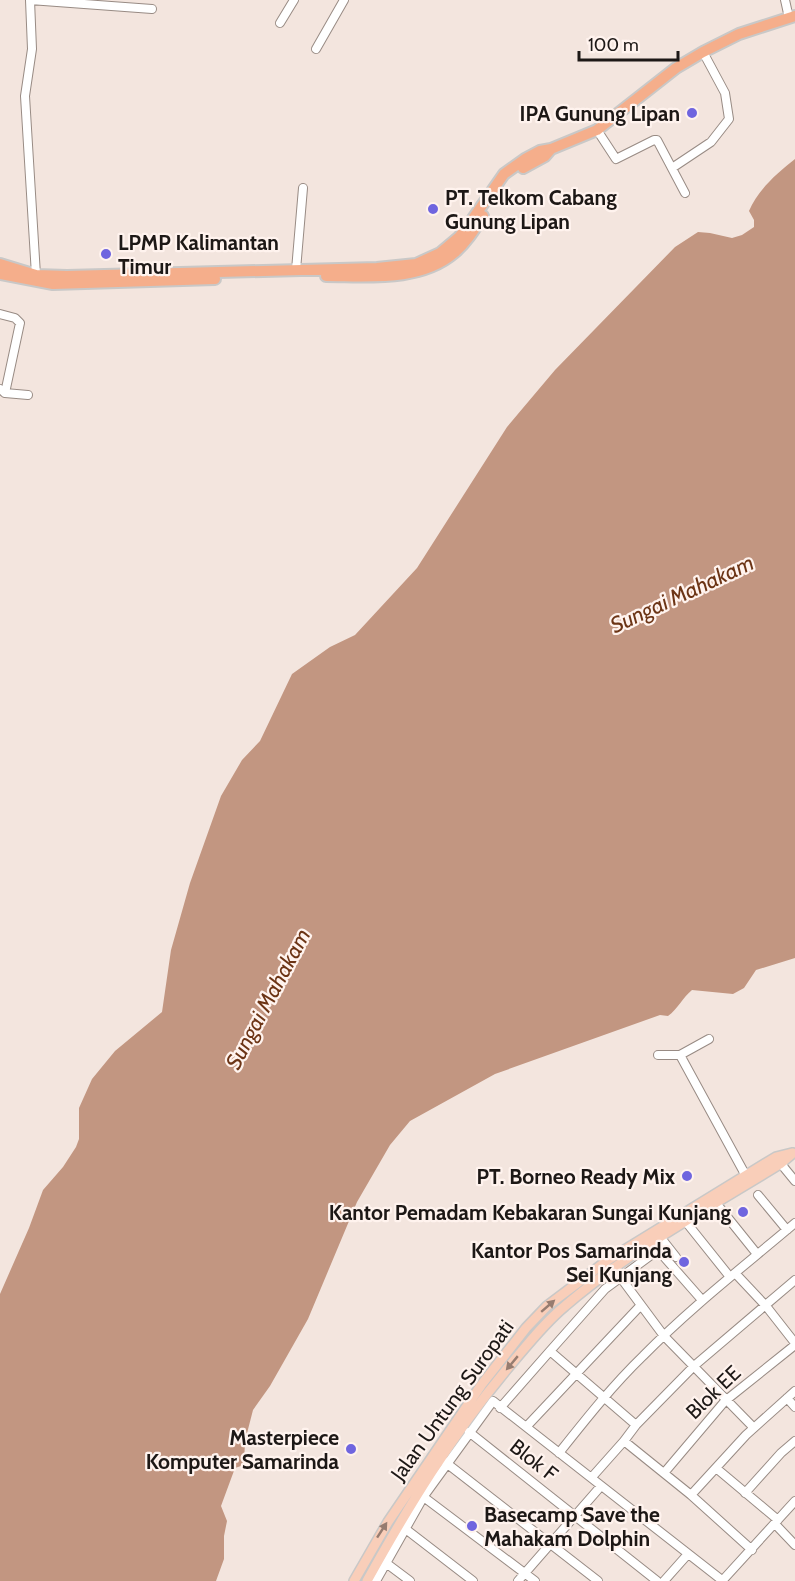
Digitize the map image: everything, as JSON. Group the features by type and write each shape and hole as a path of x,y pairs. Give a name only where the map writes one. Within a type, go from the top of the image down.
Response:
{"highway":[{"path":"0,268 53,284 416,264 430,259 459,237 504,174 540,151 551,150 597,130 676,68 703,52 739,34 792,17"},
{"path":"0,268 67,276 230,274 380,276 418,271 454,254 509,179 551,150"}],"main road":[{"name":"Jalan Untung Suropati","path":"367,1581 421,1494 525,1347 562,1308 610,1264 661,1238 793,1152"},
{"name":"Jalan Untung Suropati","path":"354,1581 388,1522 482,1384 526,1328 547,1306 746,1176 778,1161"}],"street":[{"path":"36,274 25,96 32,49 30,0 152,9"},
{"path":"280,23 294,0"},
{"path":"316,49 344,0"},
{"path":"785,0 792,17"},
{"path":"672,168 711,142 729,118 724,93 703,52"},
{"path":"597,130 616,159 657,140 685,193"},
{"path":"296,270 303,188"},
{"path":"0,314 15,318 20,323 2,391 27,396"},
{"path":"658,1055 680,1055 709,1039"},
{"path":"680,1055 746,1176"},
{"path":"778,1161 795,1181"},
{"path":"758,1196 787,1230"},
{"path":"716,1203 757,1254"},
{"path":"686,1222 733,1275 766,1306 795,1344"},
{"path":"559,1453 603,1397 664,1336 702,1300 795,1223"},
{"path":"661,1238 676,1257"},
{"path":"500,1408 605,1289 658,1250 702,1300"},
{"path":"610,1264 664,1336 725,1401 754,1428"},
{"path":"592,1477 636,1425 694,1366 795,1280"},
{"path":"527,1426 641,1305"},
{"name":"Blok EE","path":"664,1473 725,1401 795,1344"},
{"path":"550,1350 636,1425"},
{"path":"691,1495 754,1428 795,1391"},
{"path":"598,1581 444,1461 469,1432 489,1398 722,1581 795,1501"},
{"path":"787,1398 795,1407"},
{"name":"Blok F","path":"469,1432 657,1581"},
{"path":"624,1441 691,1495 752,1550"},
{"path":"745,1493 795,1441"},
{"path":"716,1468 776,1522 795,1545"},
{"path":"518,1581 601,1486"},
{"path":"421,1494 535,1581"},
{"path":"376,1581 402,1526 472,1581"},
{"path":"664,1581 688,1554"},
{"path":"386,1563 410,1581"}],"water":[{"name":"Sungai Mahakam","path":"795,159 795,958 756,970 744,988 733,994 692,990 668,1016 660,1015 495,1074 410,1121 390,1145 357,1202 308,1319 270,1386 253,1410 245,1441 244,1465 235,1468 221,1506 227,1521 224,1536 224,1559 216,1581 0,1581 0,1294 43,1190 63,1167 76,1147 79,1139 79,1108 92,1079 115,1051 162,1012 171,950 190,883 221,796 242,760 260,741 292,674 330,647 355,635 417,568 507,427 555,370 675,247 698,232 732,238 754,227 754,220 749,211 757,196 781,170"}],"place":[{"name":"IPA Gunung Lipan","path":"692,113"},
{"name":"PT. Telkom Cabang Gunung Lipan","path":"433,209"},
{"name":"LPMP Kalimantan Timur","path":"106,254"},
{"name":"PT. Borneo Ready Mix","path":"687,1176"},
{"name":"Kantor Pemadam Kebakaran Sungai Kunjang","path":"743,1212"},
{"name":"Kantor Pos Samarinda Sei Kunjang","path":"684,1262"},
{"name":"Masterpiece Komputer Samarinda","path":"351,1449"},
{"name":"Basecamp Save the Mahakam Dolphin","path":"472,1526"}]}
